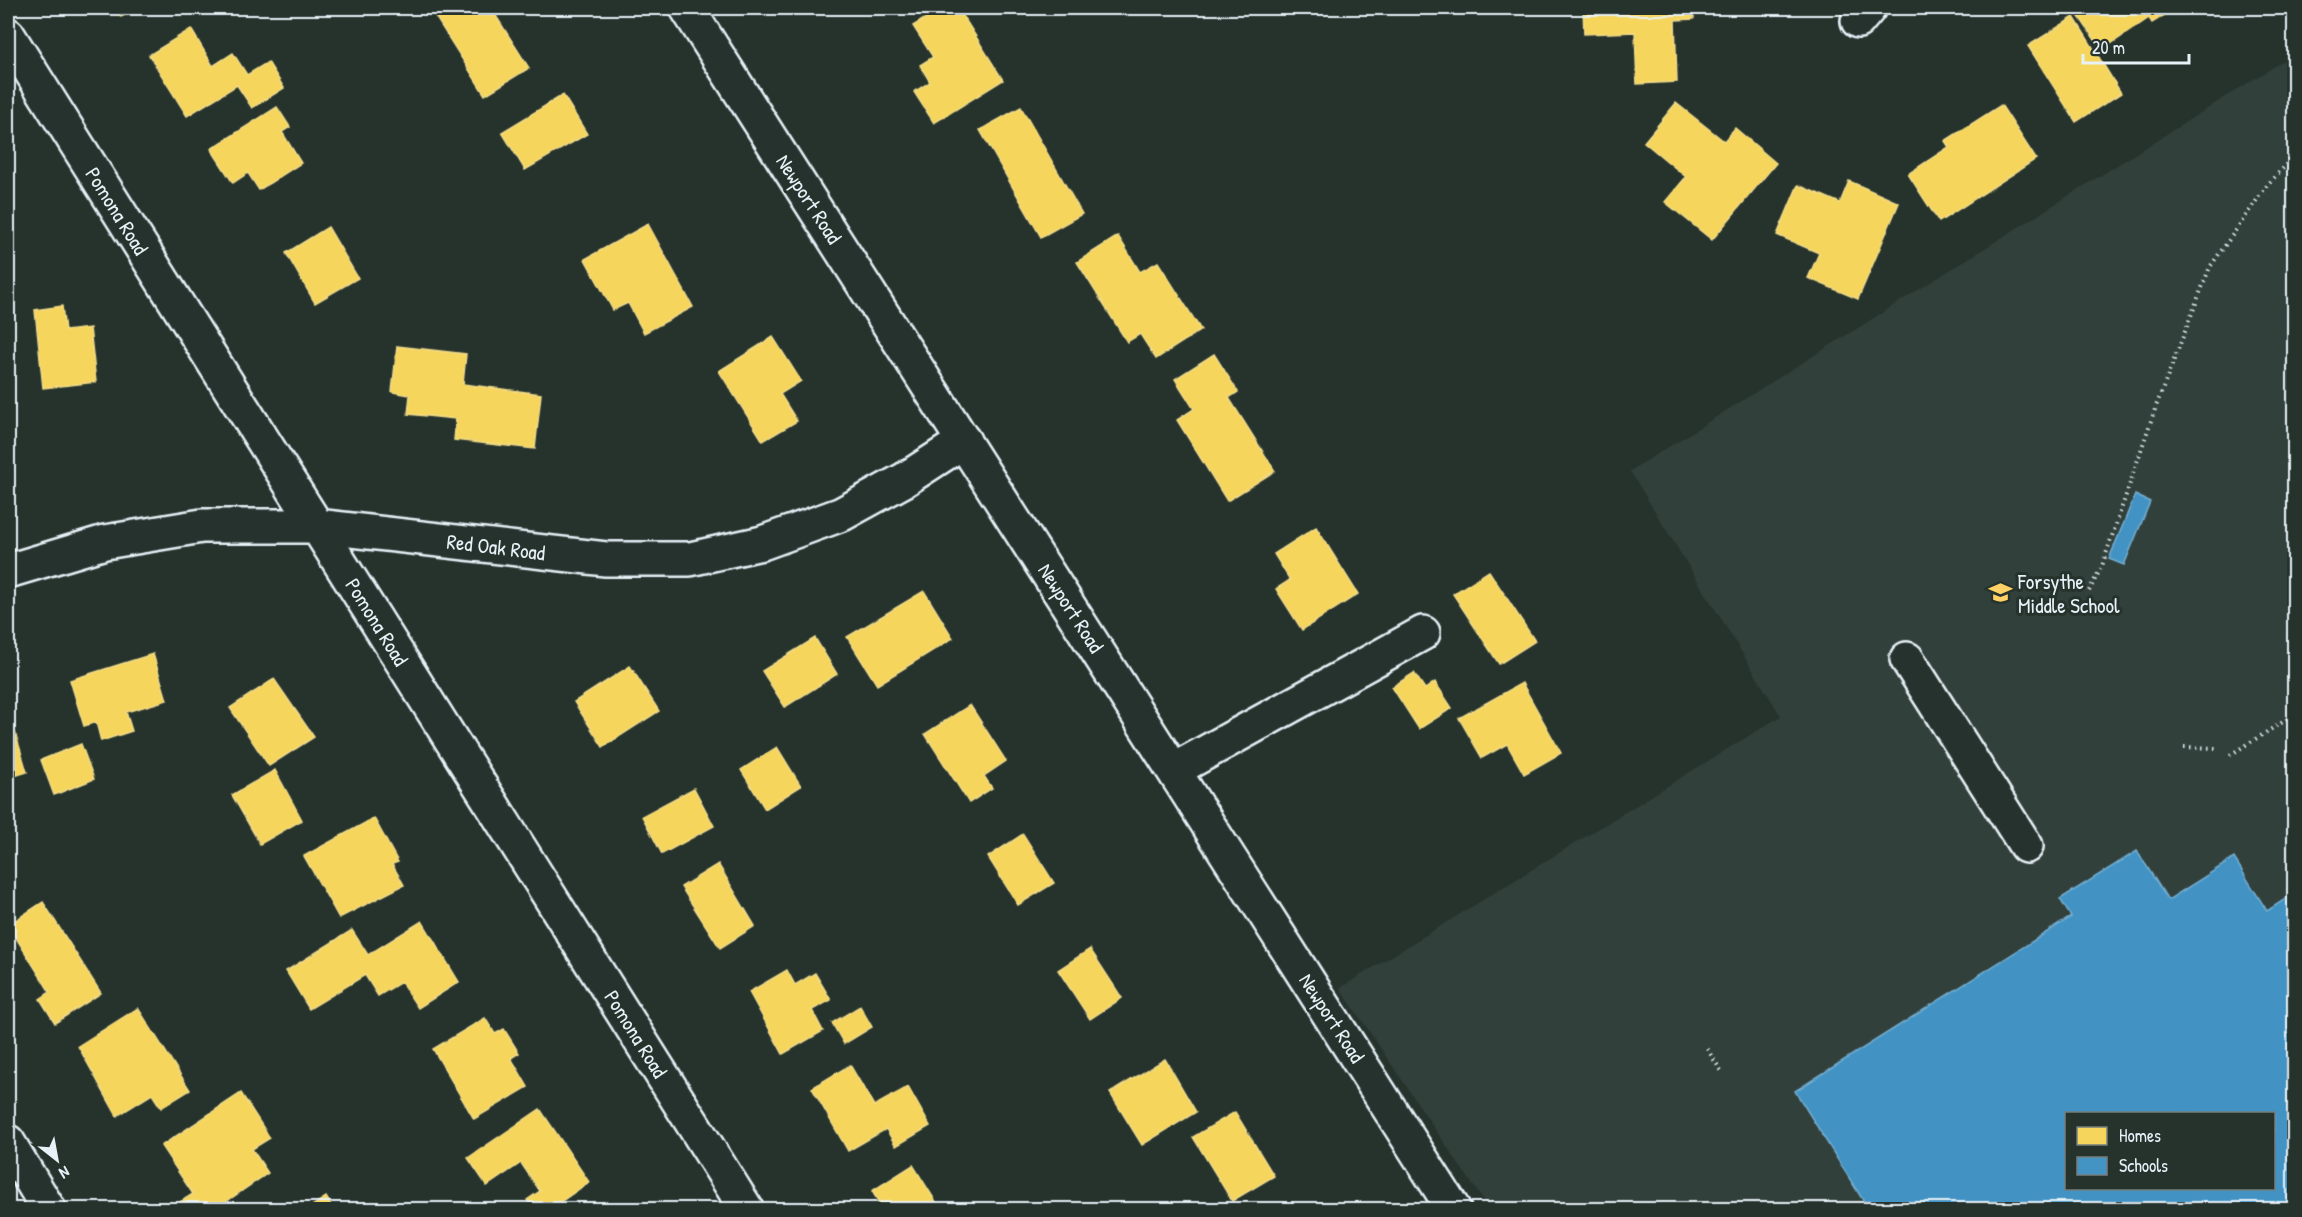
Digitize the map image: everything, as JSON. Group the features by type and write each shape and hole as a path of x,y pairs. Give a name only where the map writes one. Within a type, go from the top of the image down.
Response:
{"street":[{"name":"Newport Road","path":"687,8 1454,1209"},
{"name":"Pomona Road","path":"8,35 747,1209"},
{"name":"Red Oak Road","path":"8,571 105,542 202,526 316,526 606,559 690,559 762,543 842,514 904,480 964,441"},
{"path":"1174,770 1423,633"},
{"path":"1907,659 2026,846"},
{"path":"8,1142 49,1209"}],"path":[{"path":"2089,591 2102,566 2155,410 2210,267 2268,184 2295,158"},
{"path":"2230,755 2295,715"},
{"path":"2184,747 2217,748"},
{"path":"1707,1049 1722,1072"}],"shaded area":[{"name":"Forsythe Middle School","path":"2294,54 2294,1209 1489,1209 1340,988 1781,716 1630,471"}],"building: Homes":[{"path":"116,8 138,8 121,17"},
{"path":"441,8 491,8 529,68 485,95 433,13"},
{"path":"942,8 958,8 1003,80 934,123 914,92 930,82 920,65 933,57 913,26"},
{"path":"1583,8 1694,8 1694,19 1675,20 1677,82 1637,84 1635,32 1584,34"},
{"path":"2073,8 2176,8 2152,23 2149,18 2102,50"},
{"path":"2074,17 2121,93 2076,122 2028,46"},
{"path":"191,29 213,66 233,53 247,75 268,62 284,88 252,108 237,85 187,116 149,55"},
{"path":"563,95 587,134 525,170 502,132"},
{"path":"1676,103 1724,141 1735,128 1776,163 1712,240 1665,202 1686,177 1644,142"},
{"path":"2001,105 2036,159 1939,222 1908,174 1949,147 1945,141"},
{"path":"277,107 290,127 282,132 301,163 259,190 248,173 233,183 211,149"},
{"path":"1021,107 1082,214 1041,237 980,130"},
{"path":"1849,181 1899,203 1858,299 1808,278 1819,253 1777,235 1798,185 1840,203"},
{"path":"648,224 693,307 644,333 628,303 613,310 585,259"},
{"path":"328,227 358,278 315,303 286,253"},
{"path":"1118,236 1140,272 1158,262 1201,330 1156,359 1140,334 1127,342 1077,262"},
{"path":"62,306 65,331 90,328 96,382 43,388 35,310"},
{"path":"773,337 801,381 780,394 797,421 763,441 719,371"},
{"path":"397,346 466,354 463,384 541,394 535,449 454,440 456,419 408,414 410,395 392,392"},
{"path":"1214,354 1238,392 1229,398 1275,471 1227,501 1177,420 1194,409 1175,379"},
{"path":"1316,527 1358,594 1302,630 1276,589 1290,580 1274,554"},
{"path":"1489,571 1535,641 1499,664 1453,594"},
{"path":"924,591 953,638 877,685 847,637"},
{"path":"815,638 837,674 785,707 762,671"},
{"path":"153,654 167,700 126,712 132,731 101,741 96,722 84,726 70,680"},
{"path":"630,666 659,711 603,747 574,702"},
{"path":"1414,673 1425,689 1435,682 1452,708 1419,729 1392,687"},
{"path":"274,679 314,737 269,766 230,708"},
{"path":"1522,683 1561,753 1524,774 1507,744 1482,758 1459,718"},
{"path":"970,705 1006,761 984,776 992,788 969,803 925,734"},
{"path":"15,732 27,772 8,778 8,734"},
{"path":"81,744 94,779 54,795 41,760"},
{"path":"777,747 801,786 765,809 741,770"},
{"path":"275,770 302,820 260,844 232,795"},
{"path":"694,788 714,826 662,854 642,816"},
{"path":"374,818 398,862 392,864 404,885 339,918 304,856"},
{"path":"1023,834 1054,883 1018,905 988,857"},
{"path":"718,864 755,926 720,948 681,887"},
{"path":"43,902 101,993 55,1023 40,999 50,992 8,925"},
{"path":"422,921 459,982 418,1008 401,982 378,996 365,975 309,1009 286,971 352,930 368,955"},
{"path":"1090,949 1122,998 1090,1019 1058,970"},
{"path":"787,970 795,985 815,973 831,1000 812,1010 823,1031 783,1054 749,992"},
{"path":"860,1006 872,1027 844,1044 832,1023"},
{"path":"138,1008 190,1090 161,1108 152,1094 117,1116 78,1046"},
{"path":"485,1018 495,1034 504,1029 519,1053 511,1058 528,1087 474,1119 433,1049"},
{"path":"1165,1059 1196,1112 1142,1145 1110,1093"},
{"path":"850,1065 874,1106 908,1087 930,1126 896,1146 886,1129 848,1151 812,1088"},
{"path":"241,1093 270,1138 252,1149 268,1173 214,1210 185,1210 180,1202 193,1194 161,1146"},
{"path":"540,1109 589,1182 549,1210 534,1210 527,1200 540,1191 521,1163 487,1186 468,1158"},
{"path":"1235,1112 1274,1176 1232,1201 1193,1137"},
{"path":"913,1165 941,1210 883,1210 872,1191"},
{"path":"326,1197 334,1210 306,1210"}],"building: Schools":[{"path":"2135,495 2150,502 2124,565 2109,559"},
{"path":"2137,851 2168,900 2234,858 2267,911 2290,896 2294,877 2294,1207 2290,1210 1869,1210 1795,1091 2071,917 2060,899"}],"place":[{"name":"Forsythe Middle School","path":"2000,593"}]}
